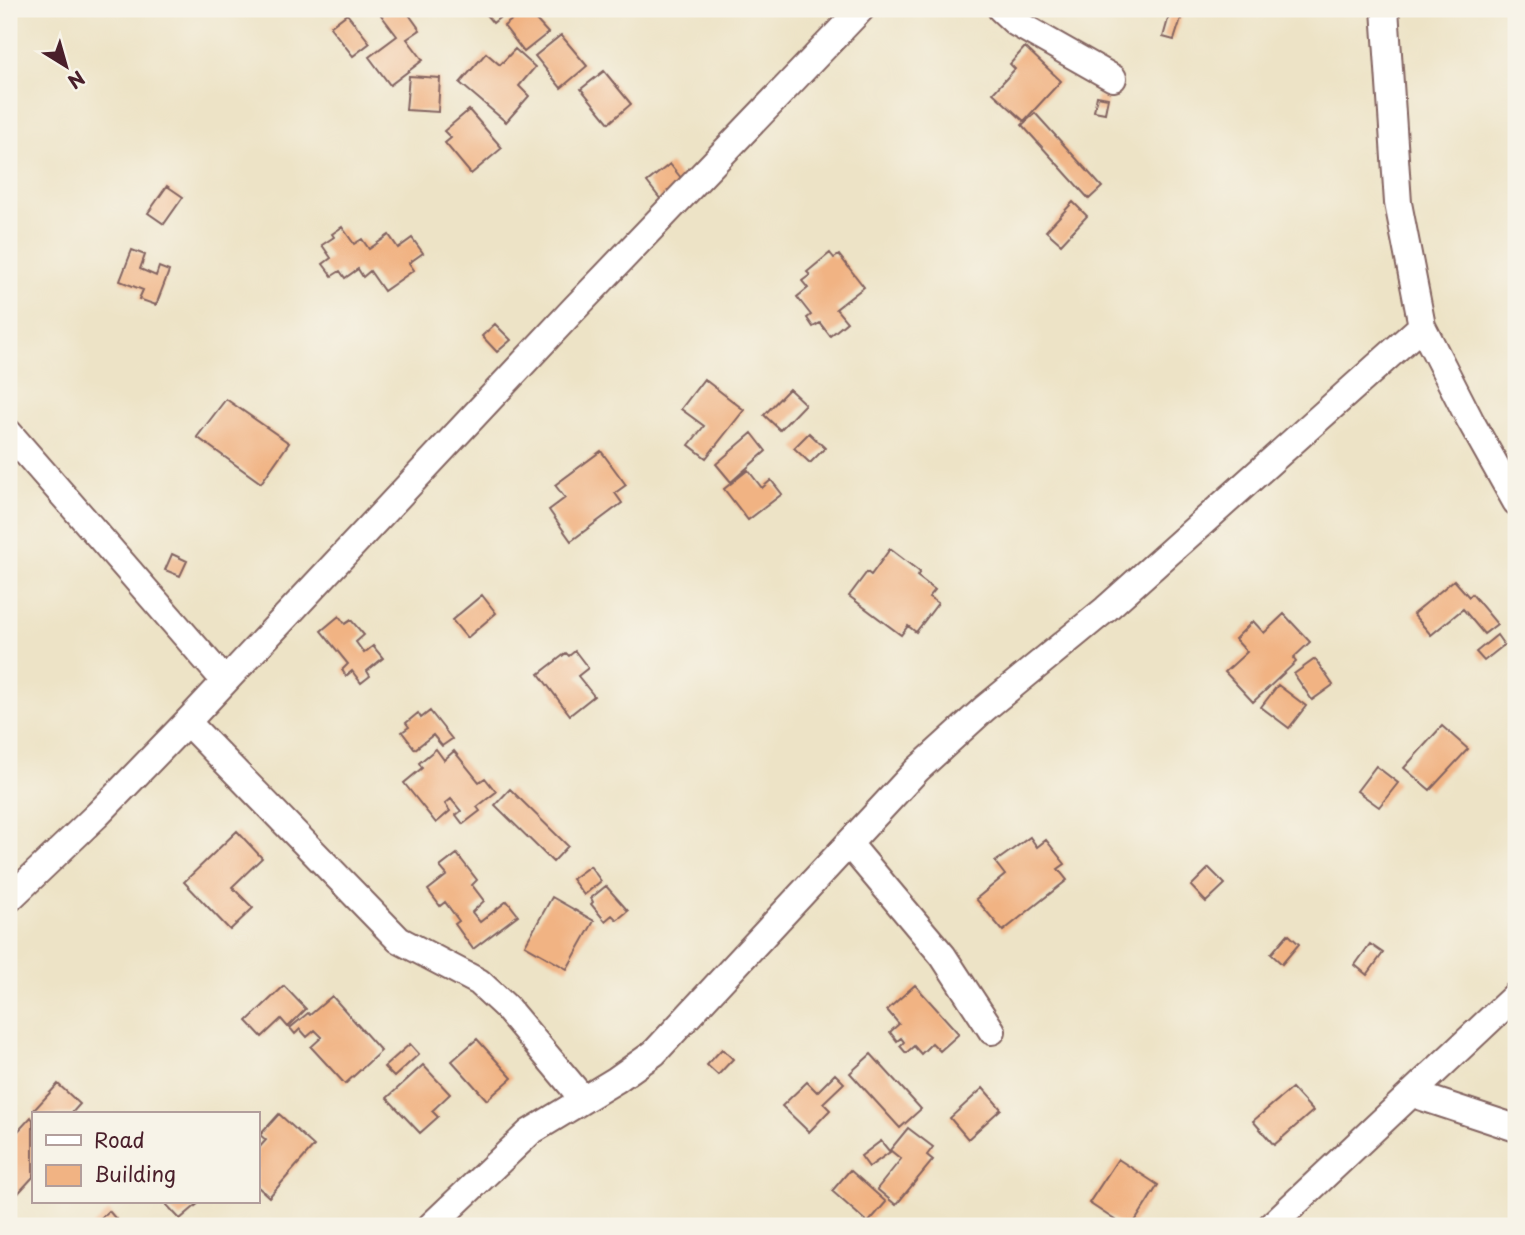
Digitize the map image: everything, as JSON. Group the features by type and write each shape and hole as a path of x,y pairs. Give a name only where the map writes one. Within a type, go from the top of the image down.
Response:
{"street":[{"path":"9,898 98,814 187,722 862,9"},
{"path":"1001,9 1016,23 1113,78"},
{"path":"1385,9 1398,203 1422,326 1516,502"},
{"path":"430,1226 530,1132 616,1080 654,1053 918,770 984,709 1106,609 1422,326"},
{"path":"9,433 224,680"},
{"path":"187,722 399,940 479,982 506,1007 583,1099"},
{"path":"849,845 943,956 992,1031"},
{"path":"1272,1226 1516,995"},
{"path":"1413,1094 1516,1128"}],"building":[{"path":"389,9 405,9 420,30 407,39 423,60 390,85 369,57 397,36 381,15"},
{"path":"481,9 510,9 493,23"},
{"path":"526,9 548,33 524,52 504,26"},
{"path":"1171,9 1184,9 1174,40 1163,37"},
{"path":"347,14 370,43 353,56 330,27"},
{"path":"561,35 587,66 561,88 535,56"},
{"path":"1025,47 1061,81 1024,121 993,93 1015,69 1010,64"},
{"path":"515,49 535,67 519,86 529,96 506,122 460,83 486,53 500,65"},
{"path":"604,71 631,104 609,123 581,89"},
{"path":"409,76 440,78 438,112 406,110"},
{"path":"1097,96 1108,98 1105,113 1094,111"},
{"path":"469,110 502,148 471,174 445,143 451,138 444,131"},
{"path":"1035,113 1102,187 1089,199 1022,125"},
{"path":"670,164 685,183 662,201 647,182"},
{"path":"167,186 183,197 164,224 148,213"},
{"path":"1073,202 1087,216 1061,244 1046,231"},
{"path":"342,227 354,244 362,239 369,249 389,235 398,248 412,238 423,253 409,263 414,270 384,291 370,271 363,277 358,269 345,278 340,271 332,276 323,264 331,258 322,245"},
{"path":"132,250 145,255 140,269 156,276 159,267 169,271 156,305 139,299 143,290 120,281"},
{"path":"830,253 834,258 839,255 864,287 836,309 847,322 830,336 820,323 813,327 807,318 811,315 797,297 808,288 802,281 810,275 807,272"},
{"path":"495,324 511,340 497,352 482,336"},
{"path":"704,379 744,410 706,458 689,445 704,426 681,409"},
{"path":"789,389 805,404 780,430 764,415"},
{"path":"226,399 289,443 261,483 197,437"},
{"path":"752,433 766,451 731,482 716,464"},
{"path":"809,433 825,448 810,463 794,448"},
{"path":"601,451 626,485 615,493 622,503 571,541 549,510 565,498 555,485"},
{"path":"748,470 762,488 771,480 782,494 748,520 724,489"},
{"path":"890,549 920,572 917,576 935,590 929,597 938,603 916,632 908,626 901,635 849,596 867,572 871,575"},
{"path":"172,554 187,561 180,576 165,570"},
{"path":"1454,580 1469,597 1472,594 1497,624 1484,634 1463,609 1431,635 1413,614"},
{"path":"482,595 496,613 467,638 452,620"},
{"path":"1284,614 1310,642 1293,658 1296,662 1253,702 1225,672 1247,652 1235,639 1253,621 1264,633"},
{"path":"339,616 345,624 351,620 364,635 356,642 364,653 373,646 383,658 367,671 370,676 361,683 352,671 346,676 342,670 348,664 321,631"},
{"path":"1497,635 1504,645 1484,661 1476,652"},
{"path":"575,651 588,668 578,676 594,696 570,715 539,674 566,653 569,656"},
{"path":"1315,659 1333,685 1312,700 1294,674"},
{"path":"1278,685 1306,706 1289,728 1261,707"},
{"path":"430,711 452,739 442,746 433,735 415,749 402,732 409,727 406,723 418,713 421,718"},
{"path":"1442,726 1468,749 1430,790 1404,768"},
{"path":"436,749 444,760 454,751 479,782 485,778 496,792 477,807 480,811 463,824 456,815 461,811 451,799 445,804 450,811 436,823 404,783 422,768 419,763"},
{"path":"1376,766 1398,783 1379,807 1357,791"},
{"path":"510,789 568,846 553,862 495,805"},
{"path":"237,831 262,858 232,887 253,908 230,930 184,882"},
{"path":"1030,837 1037,847 1046,840 1065,864 1058,869 1067,880 1003,931 976,899 1005,875 995,862"},
{"path":"457,854 477,880 472,885 484,901 472,912 480,922 507,901 518,915 473,949 455,924 459,921 445,902 440,906 428,890 447,875 440,867"},
{"path":"590,866 601,881 584,895 572,879"},
{"path":"1209,868 1225,884 1206,902 1191,886"},
{"path":"606,886 628,911 617,920 612,915 605,921 591,904 591,898"},
{"path":"552,897 594,921 567,969 525,945"},
{"path":"1288,934 1299,944 1282,964 1271,954"},
{"path":"1370,944 1383,953 1367,975 1355,965"},
{"path":"915,985 959,1034 940,1051 932,1043 921,1054 914,1046 906,1053 900,1046 904,1042 901,1038 897,1041 890,1032 899,1024 887,1010"},
{"path":"284,986 306,1009 288,1027 281,1019 262,1037 247,1021"},
{"path":"332,996 381,1051 345,1084 311,1047 322,1037 315,1030 307,1037 300,1029 295,1034 290,1028"},
{"path":"477,1039 512,1078 487,1100 452,1061"},
{"path":"410,1044 419,1054 394,1077 384,1067"},
{"path":"722,1049 733,1059 718,1075 707,1065"},
{"path":"871,1054 921,1109 900,1128 850,1073"},
{"path":"423,1065 450,1094 432,1111 438,1117 420,1133 387,1098"},
{"path":"835,1074 844,1083 823,1103 830,1110 809,1132 782,1106 807,1082 817,1092"},
{"path":"58,1084 80,1104 73,1112 34,1110"},
{"path":"983,1088 1001,1109 968,1139 950,1118"},
{"path":"1292,1088 1313,1111 1274,1145 1253,1121"},
{"path":"279,1114 314,1146 269,1197 259,1188 259,1148 266,1140 260,1135"},
{"path":"31,1117 32,1178 12,1200 9,1198 9,1141"},
{"path":"908,1128 933,1147 927,1155 933,1160 896,1205 877,1189 901,1159 890,1150"},
{"path":"881,1141 890,1152 869,1167 861,1156"},
{"path":"1118,1159 1158,1185 1132,1226 1124,1226 1089,1203"},
{"path":"850,1170 886,1202 868,1223 832,1191"},
{"path":"166,1204 198,1204 180,1219"},
{"path":"109,1211 122,1226 92,1226"}]}
